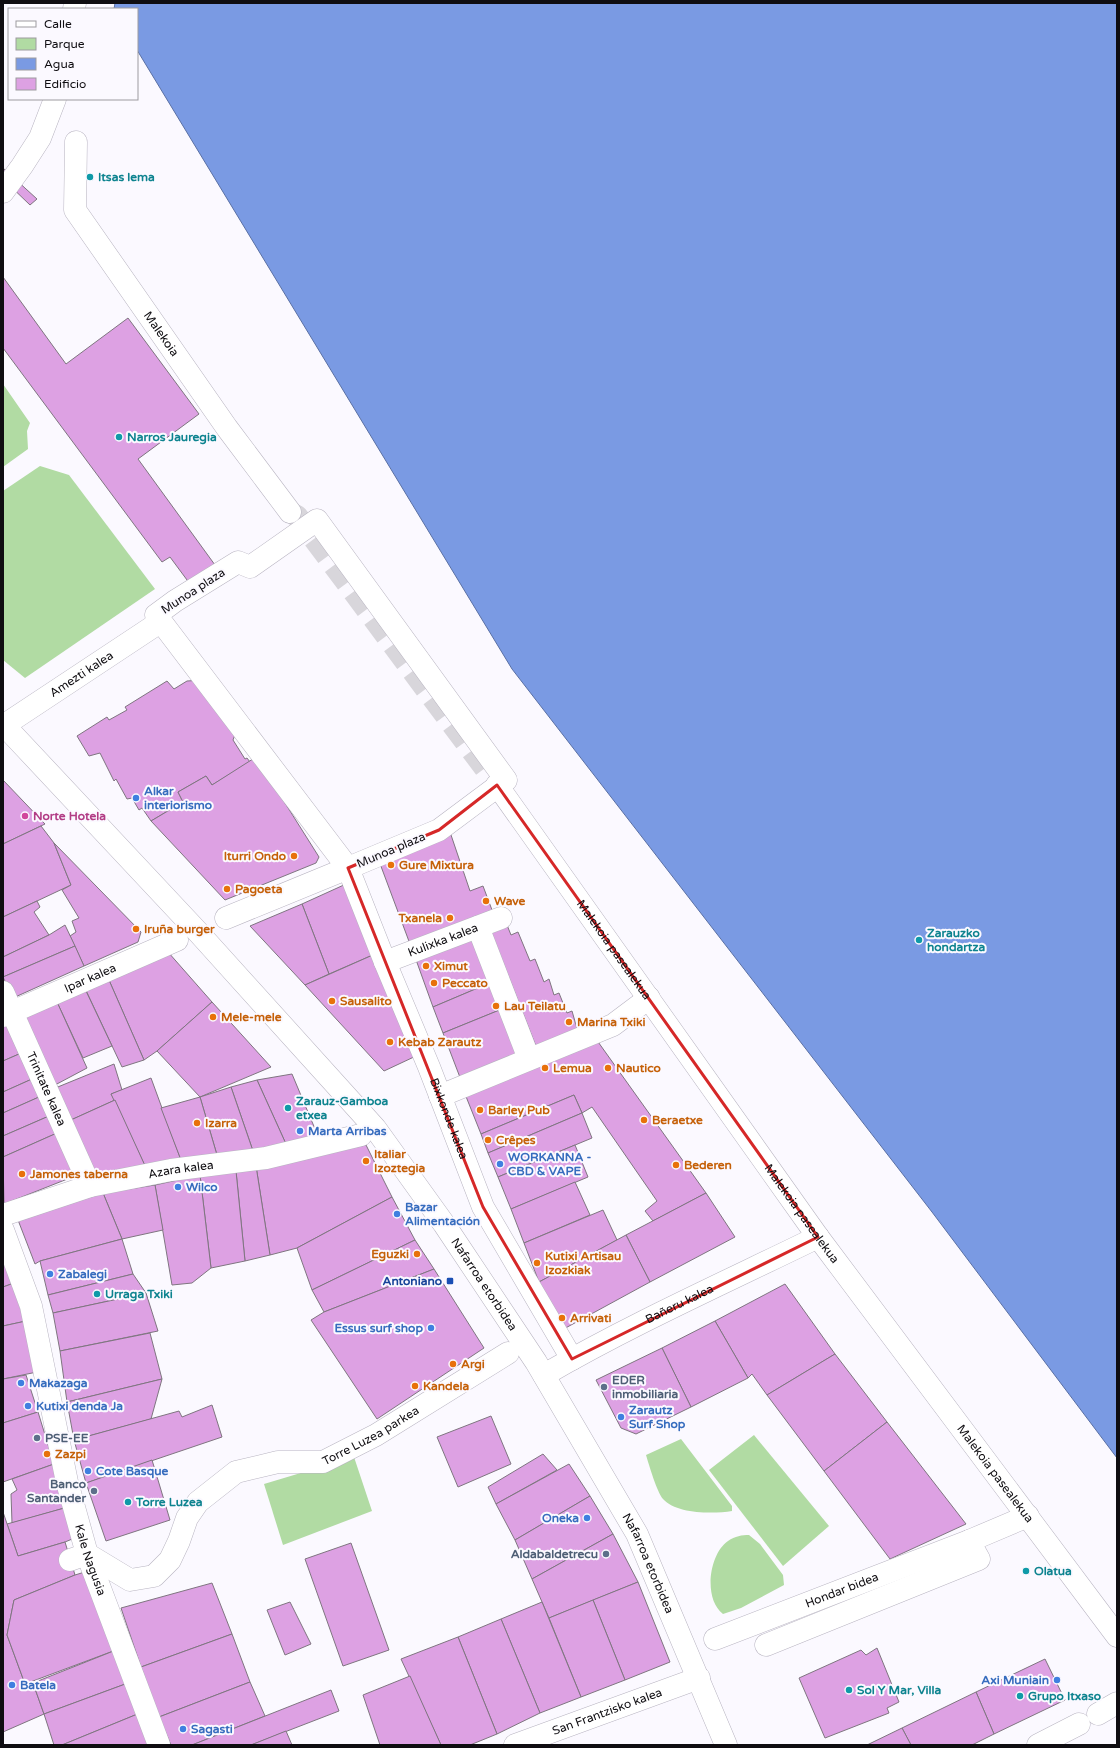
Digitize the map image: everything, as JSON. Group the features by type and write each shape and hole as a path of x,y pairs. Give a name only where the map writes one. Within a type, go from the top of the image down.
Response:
{"main road":[{"path":"3,192 40,138 55,100"},
{"name":"Malekoia","path":"76,142 75,210 227,428 290,512"},
{"name":"Munoa plaza","path":"317,520 506,780 497,785 439,830 348,868 156,615 175,601 238,562 250,567 317,520"},
{"name":"Amezti kalea","path":"3,725 160,622"},
{"name":"Nafarroa etorbidea","path":"3,725 197,931 375,1128 444,1224 544,1375 637,1534 726,1745"},
{"name":"Malekoia pasealekua","path":"497,785 818,1237 1117,1636"},
{"path":"226,918 348,868"},
{"name":"Bixkonde kalea","path":"348,868 484,1207 572,1359"},
{"name":"Kulixka kalea","path":"385,962 501,918"},
{"path":"478,926 529,1060"},
{"name":"Ipar kalea","path":"8,1014 177,940"},
{"name":"Trinitate kalea","path":"3,992 8,1014 90,1186"},
{"path":"440,1096 613,1025 648,998"},
{"name":"Azara kalea","path":"3,1215 90,1186 170,1170 266,1158 361,1135"},
{"name":"Kale Nagusia","path":"3,1230 31,1306 67,1482 79,1557 159,1745"},
{"name":"Bañeru kalea","path":"544,1375 572,1359 696,1296 818,1237"},
{"name":"Torre Luzea parkea","path":"79,1557 130,1580 154,1576 170,1560 179,1541 187,1518 198,1502 236,1472 278,1462 323,1462 376,1435 508,1353"},
{"name":"Hondar bidea","path":"715,1639 969,1541 1028,1516"},
{"name":"Hondar bidea","path":"766,1645 979,1559 969,1541"},
{"name":"San Frantzisko kalea","path":"515,1745 699,1678"},
{"path":"1098,1714 1117,1704"},
{"path":"1038,1745 1079,1724"}],"highlighted area":[{"path":"497,785 818,1237 572,1359 483,1207 348,868 439,830"}],"green space":[{"path":"3,384 30,423 27,431 28,449 3,467"},
{"path":"40,466 69,475 155,589 25,678 3,660 3,491"},
{"path":"754,1435 829,1526 783,1566 709,1470"},
{"path":"681,1439 732,1506 732,1511 695,1512 677,1508 663,1499 656,1485 646,1455"},
{"path":"354,1457 372,1511 283,1545 264,1484"},
{"path":"749,1535 760,1544 783,1575 784,1585 741,1608 723,1614 717,1607 711,1588 711,1577 716,1556 728,1541 738,1536"}],"water":[{"name":"Zarauzko hondartza","path":"115,3 1117,3 1117,1458 932,1212 512,669 138,52 138,8 114,8"}],"building":[{"path":"3,168 37,199 30,205 3,179"},
{"name":"Narros Jauregia","path":"3,277 66,364 128,318 199,414 138,459 215,565 190,584 170,557 162,562 3,348"},
{"path":"204,680 236,732 233,740 245,759 247,758 250,762 212,785 206,776 178,792 183,802 151,821 142,808 139,810 132,798 127,799 116,779 114,781 100,753 89,756 77,736 107,717 109,720 127,710 125,707 167,681 174,689 187,681"},
{"path":"256,757 319,857 316,863 225,900 151,821 183,802 178,792 206,776 212,785"},
{"path":"3,780 45,824 3,844"},
{"path":"41,826 54,843 71,885 3,917 3,844"},
{"path":"450,832 470,891 483,886 492,910 410,944 379,861"},
{"path":"54,843 141,932 138,942 84,966 70,936 76,932 72,921 79,918 62,890 71,885"},
{"path":"346,884 375,954 329,974 302,904"},
{"path":"37,901 40,907 34,912 49,935 3,957 3,917"},
{"path":"302,904 329,974 305,985 250,926"},
{"path":"505,920 511,935 518,932 530,961 535,959 544,982 549,979 554,995 559,993 567,1013 572,1011 578,1032 537,1049 489,927"},
{"path":"65,925 75,946 3,977 3,957 49,935"},
{"path":"473,933 492,982 433,1007 415,957"},
{"path":"75,946 84,966 13,998 3,977"},
{"path":"168,952 212,1002 157,1051 144,1060 105,971"},
{"path":"375,954 416,1056 384,1071 305,985"},
{"path":"105,971 144,1060 122,1067 82,982"},
{"path":"492,982 502,1009 443,1033 433,1007"},
{"path":"86,991 112,1046 83,1058 57,1002"},
{"path":"57,1002 87,1068 55,1085 16,1019"},
{"path":"212,1002 271,1067 200,1097 157,1051"},
{"path":"502,1009 521,1058 461,1080 443,1033"},
{"path":"7,1024 19,1054 3,1061 3,1025"},
{"path":"596,1039 706,1193 653,1221 645,1211 657,1201 592,1107 582,1113 574,1095 481,1134 465,1094"},
{"path":"19,1054 32,1079 3,1092 3,1061"},
{"path":"114,1064 122,1090 111,1094 115,1100 62,1124 48,1091"},
{"name":"Zarauz-Gamboa etxea","path":"292,1074 318,1136 286,1144 257,1080"},
{"path":"151,1078 181,1160 147,1170 111,1094"},
{"path":"32,1079 39,1097 3,1113 3,1092"},
{"path":"257,1080 286,1144 253,1151 231,1087"},
{"path":"231,1087 253,1151 217,1155 200,1097"},
{"path":"574,1095 582,1113 488,1153 481,1134"},
{"path":"39,1097 49,1116 3,1136 3,1113"},
{"path":"200,1097 217,1155 181,1160 161,1108"},
{"path":"115,1100 147,1170 90,1186 62,1124"},
{"path":"582,1113 592,1138 498,1177 488,1153"},
{"path":"49,1116 57,1133 3,1157 3,1136"},
{"path":"57,1133 75,1176 4,1204 3,1157"},
{"path":"366,1145 392,1197 297,1248 270,1255 256,1166"},
{"path":"575,1145 588,1177 511,1209 498,1177"},
{"path":"256,1166 270,1255 245,1261 236,1171"},
{"path":"236,1171 245,1261 211,1268 200,1175"},
{"path":"200,1175 211,1268 192,1283 172,1285 155,1185"},
{"path":"575,1182 590,1215 524,1243 511,1209"},
{"path":"155,1185 163,1230 122,1239 103,1193"},
{"path":"103,1193 122,1239 40,1261 35,1264 18,1220"},
{"path":"706,1193 735,1237 650,1282 626,1235"},
{"path":"392,1197 415,1240 312,1290 297,1248"},
{"path":"603,1210 617,1240 539,1282 524,1243"},
{"path":"626,1235 650,1282 560,1331 539,1282"},
{"path":"122,1239 133,1274 48,1295 40,1261"},
{"path":"415,1240 434,1269 324,1312 312,1290"},
{"path":"3,1250 14,1283 3,1287"},
{"path":"434,1269 484,1348 377,1419 311,1320 324,1312"},
{"name":"Urraga Txiki","path":"133,1274 146,1293 53,1313 48,1295"},
{"path":"14,1283 26,1321 3,1326 3,1287"},
{"path":"785,1284 835,1354 767,1395 752,1374 748,1378 715,1321"},
{"path":"146,1293 158,1331 60,1351 53,1313"},
{"path":"26,1321 37,1372 3,1379 3,1326"},
{"path":"715,1321 748,1378 691,1407 662,1348"},
{"path":"150,1333 162,1379 67,1402 60,1351"},
{"path":"662,1348 691,1407 636,1434 621,1428 596,1380"},
{"path":"835,1354 887,1422 824,1471 767,1395"},
{"path":"26,1375 38,1412 3,1423 3,1379"},
{"path":"162,1379 151,1419 74,1440 67,1402"},
{"path":"212,1405 222,1437 86,1483 74,1440 179,1411 182,1417"},
{"path":"38,1412 54,1464 3,1482 3,1423"},
{"path":"491,1416 511,1464 458,1487 437,1437"},
{"path":"887,1422 966,1524 890,1559 824,1471"},
{"path":"543,1454 557,1470 496,1504 488,1487"},
{"name":"Torre Luzea","path":"152,1460 170,1520 106,1541 86,1483"},
{"path":"54,1464 68,1507 12,1523 11,1494 17,1490 12,1479"},
{"path":"569,1464 590,1496 515,1540 496,1504"},
{"path":"590,1496 613,1534 532,1579 515,1540"},
{"path":"68,1507 77,1537 18,1556 7,1524"},
{"path":"3,1512 18,1556 65,1542 75,1575 14,1600 7,1635 25,1684 33,1683 44,1714 3,1732"},
{"path":"613,1534 638,1582 549,1618 532,1579"},
{"path":"351,1543 389,1650 343,1666 305,1559"},
{"path":"88,1571 116,1650 25,1684 7,1635 14,1600"},
{"path":"638,1582 670,1662 625,1680 593,1600"},
{"path":"212,1583 232,1634 141,1667 121,1608"},
{"path":"593,1600 625,1680 581,1697 549,1618"},
{"path":"290,1602 311,1644 285,1655 267,1610"},
{"path":"542,1602 581,1697 540,1713 501,1619"},
{"path":"501,1619 540,1713 497,1734 458,1637"},
{"path":"232,1634 250,1682 159,1717 141,1667"},
{"path":"458,1637 497,1734 470,1745 441,1745 401,1659"},
{"name":"Sol Y Mar, Villa","path":"877,1648 899,1702 887,1708 889,1713 825,1738 799,1678 861,1650 866,1655"},
{"path":"116,1650 128,1683 44,1714 33,1683"},
{"name":"Grupo Itxaso","path":"1045,1659 1065,1700 994,1734 976,1692"},
{"path":"410,1676 441,1745 380,1745 363,1695"},
{"path":"250,1682 265,1716 192,1745 171,1745 159,1717"},
{"path":"128,1683 140,1713 62,1745 54,1745 44,1714"},
{"path":"331,1690 339,1711 251,1745 192,1745"},
{"path":"976,1692 994,1734 972,1745 911,1745 902,1728"},
{"path":"140,1713 151,1745 62,1745"},
{"path":"902,1728 911,1745 867,1745"},
{"path":"286,1731 292,1745 251,1745"}],"tunnel":[{"path":"293,514 297,516 493,779"}],"place":[{"name":"Itsas lema","path":"90,177"},
{"name":"Narros Jauregia","path":"119,437"},
{"name":"Alkar interiorismo","path":"136,798"},
{"name":"Norte Hotela","path":"25,816"},
{"name":"Iturri Ondo","path":"294,856"},
{"name":"Gure Mixtura","path":"391,865"},
{"name":"Pagoeta","path":"227,889"},
{"name":"Wave","path":"486,901"},
{"name":"Txanela","path":"450,918"},
{"name":"Iruña burger","path":"136,929"},
{"name":"Zarauzko hondartza","path":"919,940"},
{"name":"Ximut","path":"426,966"},
{"name":"Peccato","path":"434,983"},
{"name":"Sausalito","path":"332,1001"},
{"name":"Lau Teilatu","path":"496,1006"},
{"name":"Mele-mele","path":"213,1017"},
{"name":"Marina Txiki","path":"569,1022"},
{"name":"Kebab Zarautz","path":"390,1042"},
{"name":"Lemua","path":"545,1068"},
{"name":"Nautico","path":"608,1068"},
{"name":"Zarauz-Gamboa etxea","path":"288,1108"},
{"name":"Barley Pub","path":"480,1110"},
{"name":"Beraetxe","path":"644,1120"},
{"name":"Izarra","path":"197,1123"},
{"name":"Marta Arribas","path":"300,1131"},
{"name":"Crêpes","path":"488,1140"},
{"name":"Italiar Izoztegia","path":"366,1161"},
{"name":"WORKANNA - CBD & VAPE","path":"500,1164"},
{"name":"Bederen","path":"676,1165"},
{"name":"Jamones taberna","path":"22,1174"},
{"name":"Wilco","path":"178,1187"},
{"name":"Bazar Alimentación","path":"397,1214"},
{"name":"Eguzki","path":"417,1254"},
{"name":"Kutixi Artisau Izozkiak","path":"537,1263"},
{"name":"Zabalegi","path":"50,1274"},
{"name":"Antoniano","path":"450,1281"},
{"name":"Urraga Txiki","path":"97,1294"},
{"name":"Arrivati","path":"562,1318"},
{"name":"Essus surf shop","path":"431,1328"},
{"name":"Argi","path":"453,1364"},
{"name":"Makazaga","path":"21,1383"},
{"name":"Kandela","path":"415,1386"},
{"name":"EDER inmobiliaria","path":"604,1387"},
{"name":"Kutixi denda Ja","path":"28,1406"},
{"name":"Zarautz Surf Shop","path":"621,1417"},
{"name":"PSE-EE","path":"37,1438"},
{"name":"Zazpi","path":"47,1454"},
{"name":"Cote Basque","path":"88,1471"},
{"name":"Banco Santander","path":"94,1491"},
{"name":"Torre Luzea","path":"128,1502"},
{"name":"Oneka","path":"587,1518"},
{"name":"Aldabaldetrecu","path":"606,1554"},
{"name":"Olatua","path":"1026,1571"},
{"name":"Axi Muniain","path":"1057,1680"},
{"name":"Batela","path":"12,1685"},
{"name":"Sol Y Mar, Villa","path":"849,1690"},
{"name":"Grupo Itxaso","path":"1020,1696"},
{"name":"Sagasti","path":"183,1729"}]}
